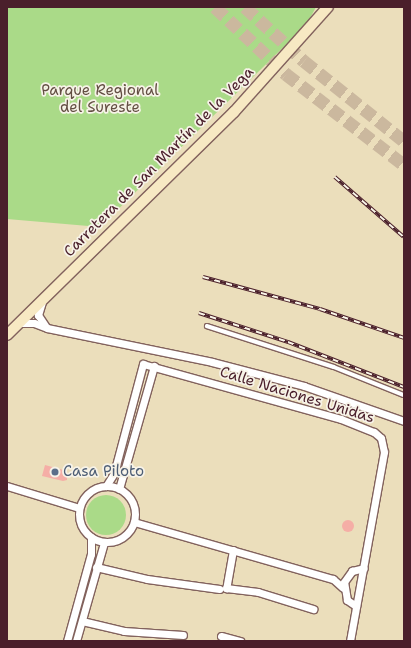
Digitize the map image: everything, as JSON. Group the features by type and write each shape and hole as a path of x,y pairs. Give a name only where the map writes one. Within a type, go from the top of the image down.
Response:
{"street":[{"name":"Carretera de San Martín de la Vega","path":"7,335 234,112 328,7"},
{"path":"45,297 38,316 47,328"},
{"path":"20,322 34,323 47,328 259,374 404,421"},
{"name":"Calle Naciones Unidas","path":"106,486 114,473 144,364 340,419 377,434 384,452 350,641"},
{"path":"119,489 154,366"},
{"path":"7,486 79,508"},
{"path":"106,486 119,489 131,499 135,515 134,522 123,538 104,543 91,537 81,527 79,508 89,492 106,486"},
{"path":"134,522 333,579 343,588 347,600 356,606"},
{"path":"67,641 91,554 91,537"},
{"path":"76,641 96,566 104,543"},
{"path":"233,550 226,588 258,592 313,609"},
{"path":"96,566 147,579 219,589"},
{"path":"333,579 347,575 354,569 364,568"},
{"path":"343,588 347,575"},
{"path":"82,621 124,631 183,635"},
{"path":"221,636 240,641"}],"lane":[{"path":"207,326 320,362 404,395"}],"green space":[{"name":"Parque Regional del Sureste","path":"7,7 316,7 307,24 100,227 7,219"},
{"path":"110,495 117,498 123,504 126,515 125,523 117,532 110,535 102,535 95,532 87,523 86,511 89,504 98,496"}],"building":[{"name":"Casa Piloto","path":"45,465 67,471 67,480 63,481 42,476"},
{"path":"346,520 350,520 354,526 350,532 346,532 342,528 342,524"}],"tunnel":[{"path":"215,7 286,74 404,165"},
{"path":"245,7 304,61 404,141"}],"railway":[{"path":"335,177 404,237"},
{"path":"203,277 320,309 404,338"},
{"path":"199,313 288,342 404,387"}],"place":[{"name":"Casa Piloto","path":"55,472"}]}
